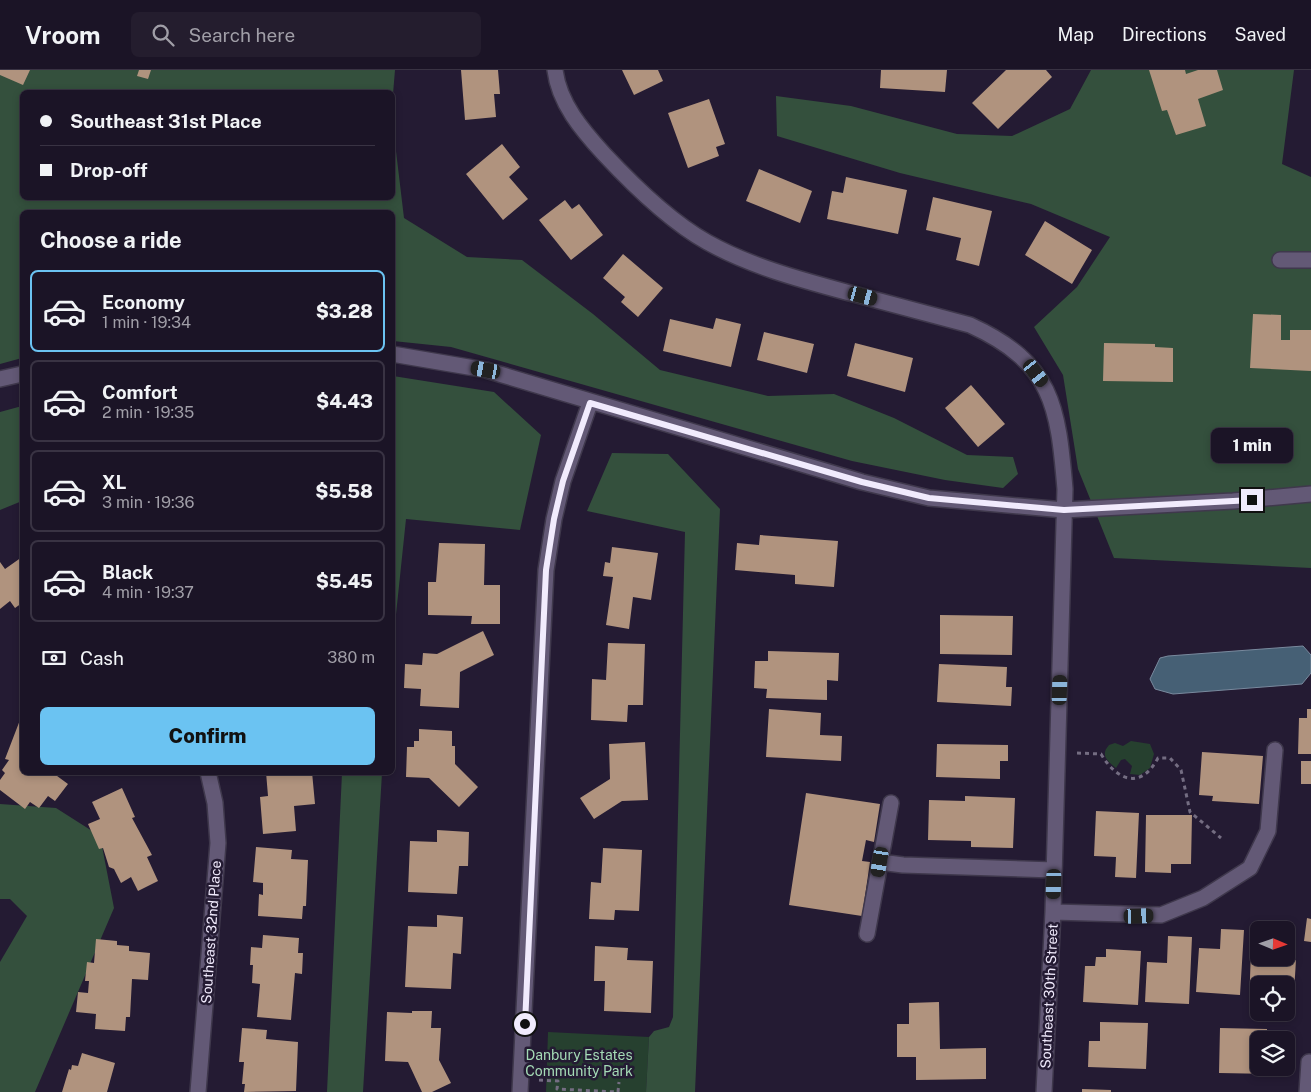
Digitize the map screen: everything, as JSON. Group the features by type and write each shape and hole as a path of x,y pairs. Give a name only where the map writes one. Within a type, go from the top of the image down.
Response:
{"street":[{"name":"Southeast 30th Street","path":"555,70 568,110 587,135 618,170 673,218 705,241 738,258 791,277 970,326 996,337 1026,360 1045,386 1055,409 1065,489 1053,912 1044,1092"},
{"path":"1280,260 1311,260"},
{"path":"395,355 486,370 590,403 862,482 929,498 1064,510 1233,501 1311,494"},
{"path":"0,379 20,374"},
{"path":"520,1086 546,570 554,519 563,481 590,403"},
{"path":"1053,912 1161,915 1203,898 1250,868 1268,831 1275,750"},
{"name":"Southeast 32nd Place","path":"198,1092 218,843 215,803 209,775"},
{"path":"867,934 891,803"},
{"path":"880,862 903,865 1054,870"},
{"path":"1307,1092 1308,1062"}],"path":[{"path":"1077,753 1101,754 1116,774 1125,778 1142,777 1151,771 1158,758 1170,758 1181,770 1190,812 1221,838"},
{"path":"520,1086 558,1082 557,1089 618,1092 619,1082"}],"green space":[{"path":"0,70 395,70 393,90 20,90 20,200 395,200 395,143 404,218 467,257 522,260 593,314 660,370 768,396 834,394 894,418 967,455 1013,457 1018,474 1003,488 945,480 852,461 451,347 395,341 395,210 20,210 20,359 0,364"},
{"path":"1091,70 1294,70 1282,164 1311,177 1311,568 1114,558 1078,469 1063,375 1034,327 1077,287 1110,237 1031,204 900,173 777,136 776,96 851,106 957,134 1012,136 1070,109"},
{"path":"395,376 494,392 541,435 520,530 406,519 395,624"},
{"path":"20,407 20,502 0,510 0,412"},
{"path":"612,453 668,454 720,509 695,1092 646,1092 649,1037 654,1031 669,1027 673,1017 685,532 587,511"},
{"path":"1131,741 1150,744 1154,754 1150,768 1140,775 1130,774 1132,766 1125,759 1121,760 1116,768 1107,760 1105,755 1109,745 1115,743 1123,746"},
{"path":"342,775 382,775 363,1092 327,1092"},
{"path":"0,804 56,808 100,836 114,908 35,1092 0,1092 0,962 27,916 10,899 0,899"},
{"name":"Danbury Estates Community Park","path":"548,1032 649,1037 646,1092 546,1092"}],"water":[{"path":"1303,646 1311,655 1311,673 1302,684 1173,694 1155,689 1150,679 1160,658 1168,656"}],"building":[{"path":"0,70 30,70 23,85 0,75"},
{"path":"139,70 151,70 148,79 137,76"},
{"path":"461,70 498,70 500,94 494,94 496,117 465,120"},
{"path":"622,70 658,70 663,81 634,95"},
{"path":"881,70 947,70 945,92 880,88"},
{"path":"1006,70 1046,70 1052,77 998,129 972,103"},
{"path":"1149,70 1185,70 1186,74 1198,70 1217,70 1223,90 1198,99 1206,126 1176,135 1167,110 1162,111"},
{"path":"709,99 725,144 716,147 719,156 688,168 668,113"},
{"path":"502,144 520,167 509,177 528,199 503,220 466,174"},
{"path":"759,169 812,191 800,223 746,201"},
{"path":"846,177 907,190 898,234 827,219 832,191 843,193"},
{"path":"933,197 992,211 979,266 956,260 961,238 926,230"},
{"path":"565,200 572,209 579,204 603,235 571,260 539,220"},
{"path":"1045,221 1092,250 1072,284 1025,255"},
{"path":"623,254 663,288 638,317 621,302 625,297 603,278"},
{"path":"1253,314 1281,315 1281,340 1290,340 1290,330 1311,330 1311,371 1250,368"},
{"path":"716,318 741,324 731,367 663,351 670,319 713,329"},
{"path":"764,332 814,344 807,373 757,360"},
{"path":"855,343 913,358 905,392 847,376"},
{"path":"1104,343 1155,344 1155,347 1173,348 1173,382 1103,381"},
{"path":"971,385 1005,424 978,447 945,408"},
{"path":"760,535 838,541 834,587 795,584 795,575 735,570 737,543 759,545"},
{"path":"439,543 485,544 484,585 500,585 500,624 471,624 472,616 428,615 428,582 436,582"},
{"path":"612,547 658,553 651,600 633,597 629,629 606,625 613,577 603,576 605,562 610,563"},
{"path":"20,558 20,604 15,608 10,601 0,609 0,562 5,569"},
{"path":"940,615 1013,616 1012,655 940,654"},
{"path":"483,631 494,655 460,672 459,708 420,706 421,689 404,688 405,664 422,665 423,653 437,654"},
{"path":"608,643 645,644 643,705 628,705 627,722 591,720 592,679 606,680"},
{"path":"768,651 839,653 838,681 827,680 827,700 766,698 767,689 754,688 755,661 768,661"},
{"path":"939,664 1007,667 1006,687 1012,687 1011,706 937,702"},
{"path":"769,709 821,713 820,735 842,736 841,761 766,757"},
{"path":"1307,709 1311,709 1311,754 1298,754 1299,718 1307,718"},
{"path":"20,720 20,775 56,775 68,784 55,801 48,796 39,808 30,802 25,809 0,790 0,780 5,773 2,770 9,760 5,759"},
{"path":"419,729 452,731 452,746 455,746 455,764 478,787 459,807 429,778 406,777 407,747 414,747 414,741 419,741"},
{"path":"645,742 648,800 622,801 594,819 580,798 610,779 609,744"},
{"path":"937,744 1008,745 1008,761 1000,761 1000,779 936,777"},
{"path":"1202,752 1263,756 1259,804 1212,801 1213,796 1199,795"},
{"path":"1301,761 1311,761 1311,784 1301,784"},
{"path":"266,775 312,775 315,804 294,806 296,831 263,834 260,797 268,796"},
{"path":"122,788 135,817 132,818 152,855 147,857 158,881 138,891 131,877 121,883 114,869 109,867 103,848 99,849 88,824 100,819 92,802"},
{"path":"806,793 880,804 874,842 866,840 862,861 870,862 862,916 789,905"},
{"path":"965,796 1015,798 1013,848 971,847 971,841 928,840 929,800 965,801"},
{"path":"1096,811 1139,813 1136,878 1115,877 1116,857 1094,856"},
{"path":"1146,815 1192,815 1191,864 1171,864 1171,873 1145,872"},
{"path":"437,830 469,832 468,866 459,866 457,894 408,892 410,841 437,842"},
{"path":"256,847 292,850 291,859 308,860 306,906 303,906 302,919 258,916 259,894 263,895 263,883 253,882"},
{"path":"603,848 642,850 639,911 615,910 614,920 589,919 591,882 601,883"},
{"path":"437,915 463,917 461,954 453,953 451,989 405,987 408,926 437,927"},
{"path":"1307,918 1311,919 1311,942 1304,941"},
{"path":"1221,929 1244,930 1240,995 1196,992 1199,948 1220,949"},
{"path":"263,935 299,938 298,953 303,953 302,974 295,973 291,1020 257,1017 260,984 252,983 251,947 262,948"},
{"path":"1168,936 1192,937 1189,1004 1145,1002 1147,962 1167,963"},
{"path":"96,939 117,941 117,945 129,946 129,951 150,953 148,980 132,979 130,1017 126,1017 125,1031 95,1029 96,1014 76,1012 78,992 88,993 89,981 85,981 87,962 94,963"},
{"path":"595,946 628,948 627,960 653,961 651,1013 604,1011 605,981 594,981"},
{"path":"1106,949 1141,951 1138,1005 1083,1002 1085,966 1095,966 1096,957 1106,957"},
{"path":"1296,960 1295,976 1250,976 1250,966 1295,966"},
{"path":"939,1002 940,1049 986,1048 986,1079 916,1080 916,1057 897,1057 897,1024 909,1024 909,1003"},
{"path":"412,1011 432,1011 431,1028 441,1028 439,1060 451,1083 432,1092 422,1092 408,1062 385,1061 387,1012 412,1013"},
{"path":"1100,1022 1148,1023 1146,1069 1088,1067 1089,1041 1100,1041"},
{"path":"242,1028 267,1030 266,1039 298,1042 296,1091 244,1092 245,1084 242,1084 244,1062 239,1062"},
{"path":"1220,1028 1267,1029 1267,1031 1250,1031 1250,1074 1219,1073"},
{"path":"82,1053 115,1063 107,1092 62,1092 69,1069 71,1070 72,1065 78,1066"},
{"path":"1082,1089 1111,1090 1111,1092 1082,1092"}],"route":[{"path":"525,1024 546,570 554,519 563,481 590,403 862,482 929,498 1064,510 1252,500"}]}
